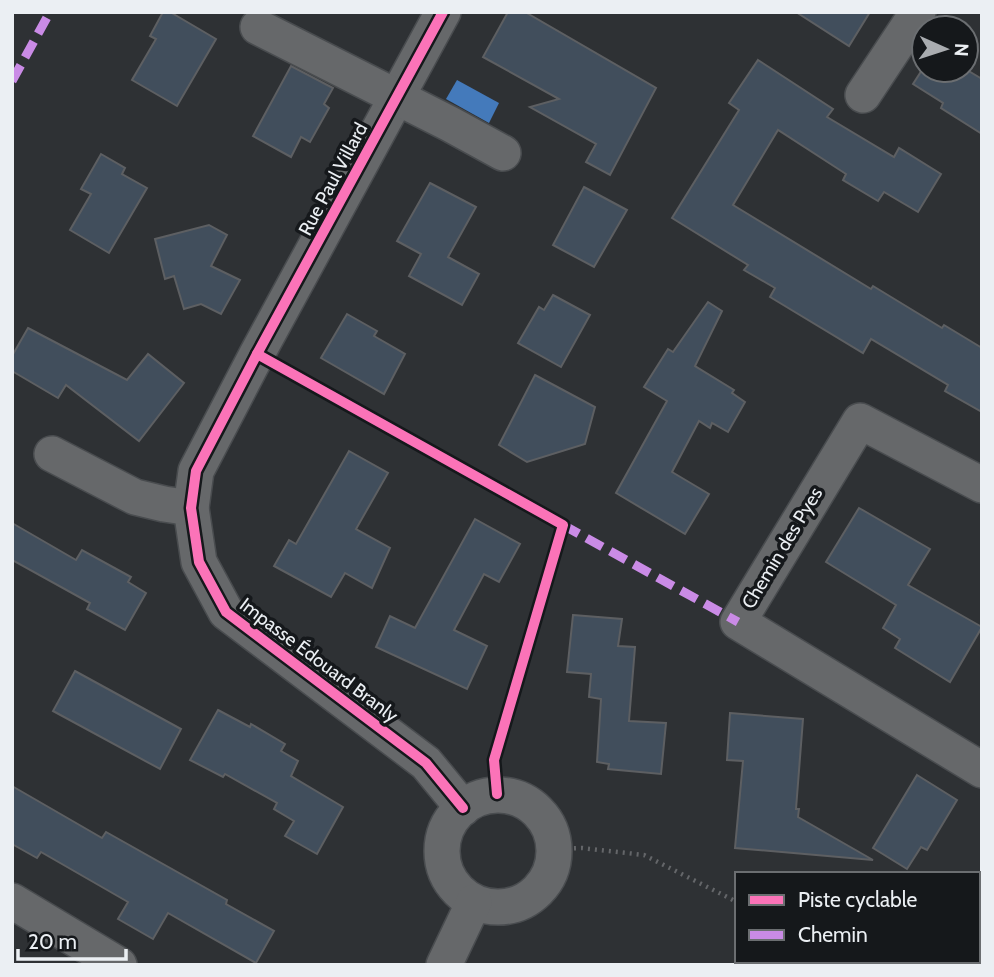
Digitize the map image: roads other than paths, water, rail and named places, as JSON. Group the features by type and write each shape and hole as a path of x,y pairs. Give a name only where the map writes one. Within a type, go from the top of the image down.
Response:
{"street":[{"name":"Rue Paul Villard","path":"253,362 443,12"},
{"path":"863,95 918,12"},
{"path":"258,27 503,153"},
{"name":"Impasse Édouard Branly","path":"253,362 196,471 191,508 200,562 226,612 426,763 464,808"},
{"name":"Chemin des Pyes","path":"982,485 860,421 738,622 982,770"},
{"path":"52,454 135,497 164,505 191,508"},
{"path":"497,794 522,800 542,815 552,837 553,849 553,863 542,886 523,901 499,907 474,902 454,886 443,864 443,839 453,816 464,808 473,800 497,794"},
{"path":"12,901 119,965"},
{"path":"444,965 474,902"}],"water":[{"path":"457,80 499,103 489,123 446,99"}]}
